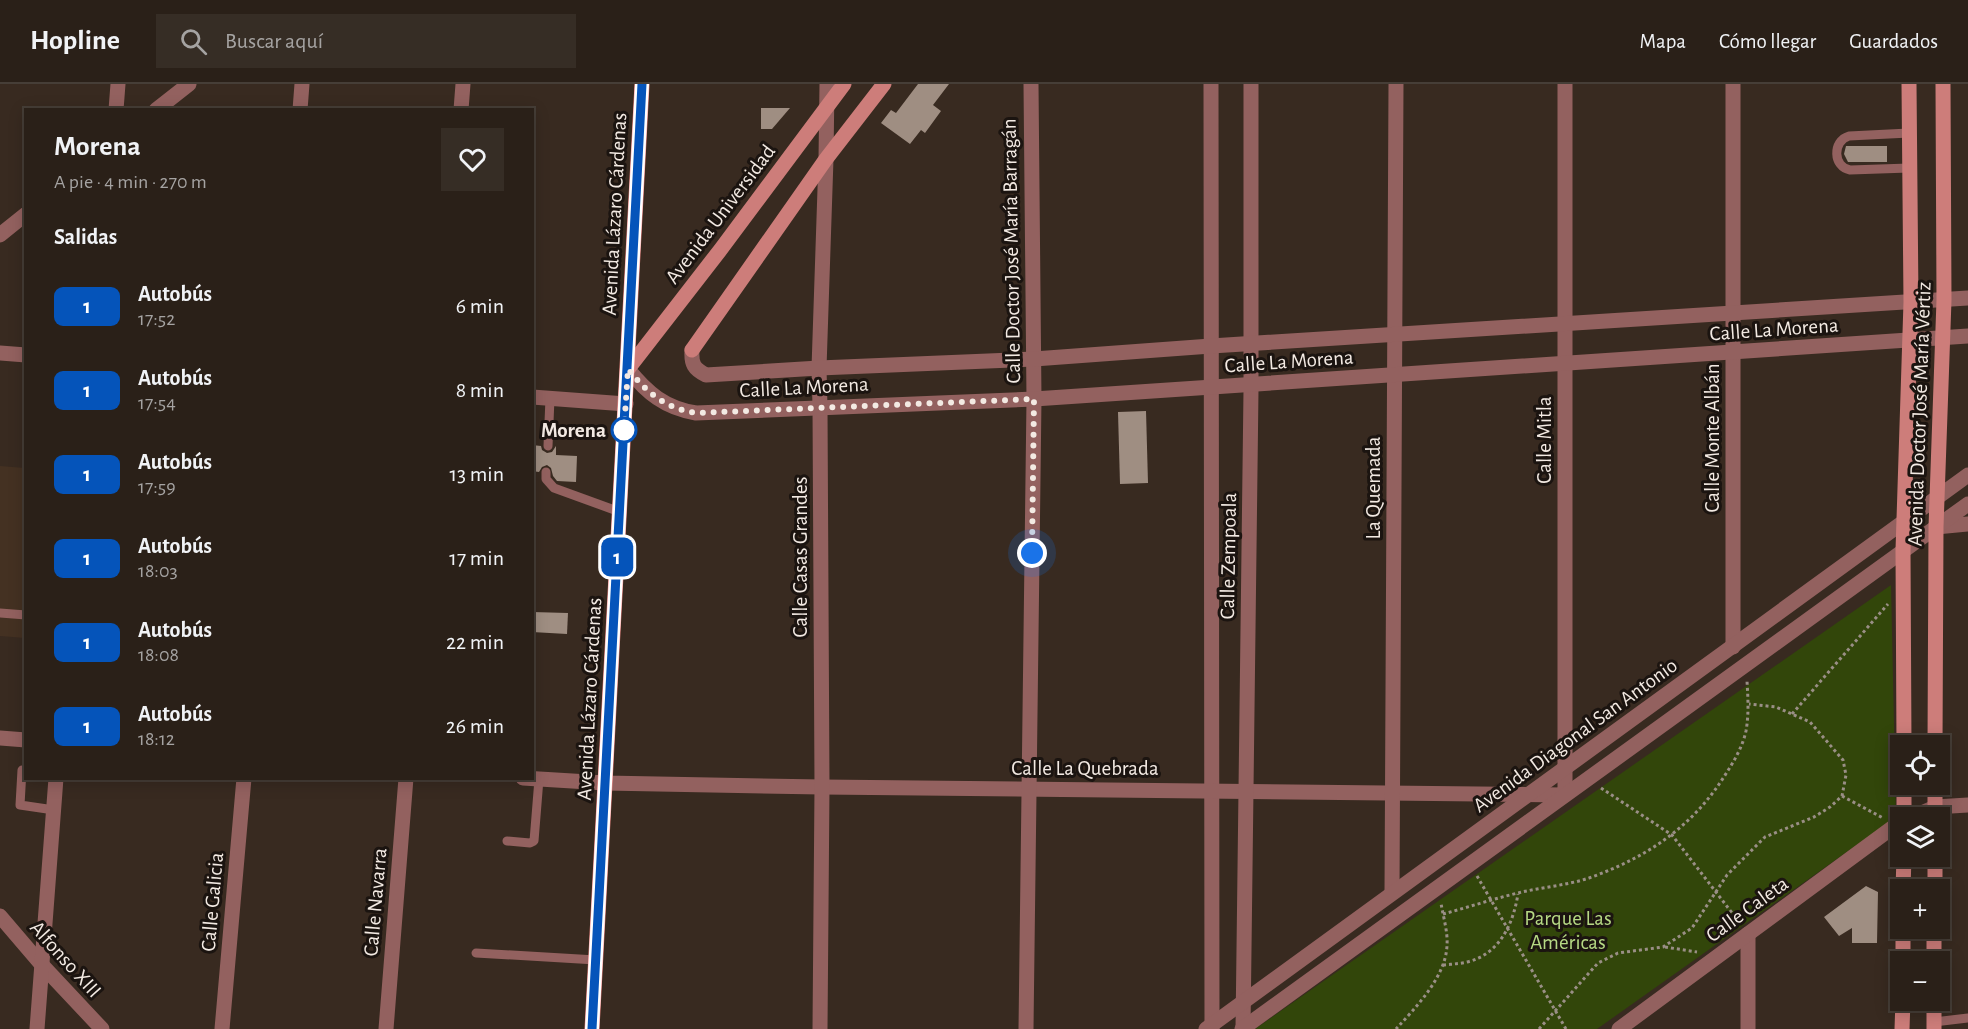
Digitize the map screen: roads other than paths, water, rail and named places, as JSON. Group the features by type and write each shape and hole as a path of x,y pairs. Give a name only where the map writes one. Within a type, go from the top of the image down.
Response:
{"main road":[{"name":"Avenida Lázaro Cárdenas","path":"592,1029 642,84"},
{"name":"Avenida Universidad","path":"628,369 844,84"},
{"path":"692,350 826,159 884,84"},
{"name":"Avenida Doctor José María Vértiz","path":"1904,735 1903,550 1911,302 1909,84"},
{"name":"Avenida Doctor José María Vértiz","path":"1935,735 1936,527 1944,300 1943,84"},
{"path":"1902,1011 1902,1029"}],"street":[{"path":"116,108 118,84"},
{"path":"159,108 189,84"},
{"path":"300,108 302,84"},
{"path":"461,108 463,84"},
{"name":"Calle Casas Grandes","path":"820,1029 822,787 819,368 827,84"},
{"name":"Calle Doctor José María Barragán","path":"1026,1029 1034,399 1031,84"},
{"name":"Calle Zempoala","path":"1210,1027 1211,84"},
{"name":"Calle Zempoala","path":"1243,1029 1251,384 1251,84"},
{"name":"La Quemada","path":"1392,893 1396,84"},
{"name":"Calle Mitla","path":"1565,84 1565,795"},
{"name":"Calle Monte Albán","path":"1733,84 1733,647"},
{"path":"0,234 24,216"},
{"name":"Calle La Morena","path":"692,350 691,361 696,370 706,375 1034,359 1968,298"},
{"name":"Calle La Morena","path":"628,369 651,395 680,411 696,413 1034,399 1968,336"},
{"path":"0,353 24,355"},
{"path":"534,397 626,405"},
{"name":"Avenida Diagonal San Antonio","path":"1210,1027 1968,476"},
{"name":"Avenida Diagonal San Antonio","path":"1243,1029 1968,504"},
{"path":"1936,527 1968,524"},
{"path":"0,738 24,740"},
{"name":"Calle La Quebrada","path":"534,779 605,783 822,787 1565,795"},
{"path":"36,1029 57,780"},
{"name":"Calle Galicia","path":"222,1029 244,780"},
{"name":"Calle Navarra","path":"386,1029 406,780"},
{"path":"1950,809 1968,805"},
{"name":"Calle Caleta","path":"1619,1029 1890,830"},
{"name":"Alfonso XIII","path":"0,916 102,1029"},
{"path":"1748,934 1748,1029"}],"lane":[{"path":"1909,133 1849,136 1839,142 1837,149 1840,165 1844,169 1909,168"},
{"path":"548,446 550,398"},
{"path":"546,472 546,479 554,488 620,512"},
{"path":"0,613 24,615"},
{"path":"22,770 20,805 54,810"},
{"path":"507,841 530,843 534,841 539,779"},
{"path":"476,953 596,960"},
{"path":"1934,1025 1968,1018"}],"place":[{"name":"Morena","path":"624,430"}],"park label":[{"name":"Parque Las Américas","path":"1568,930"}]}
